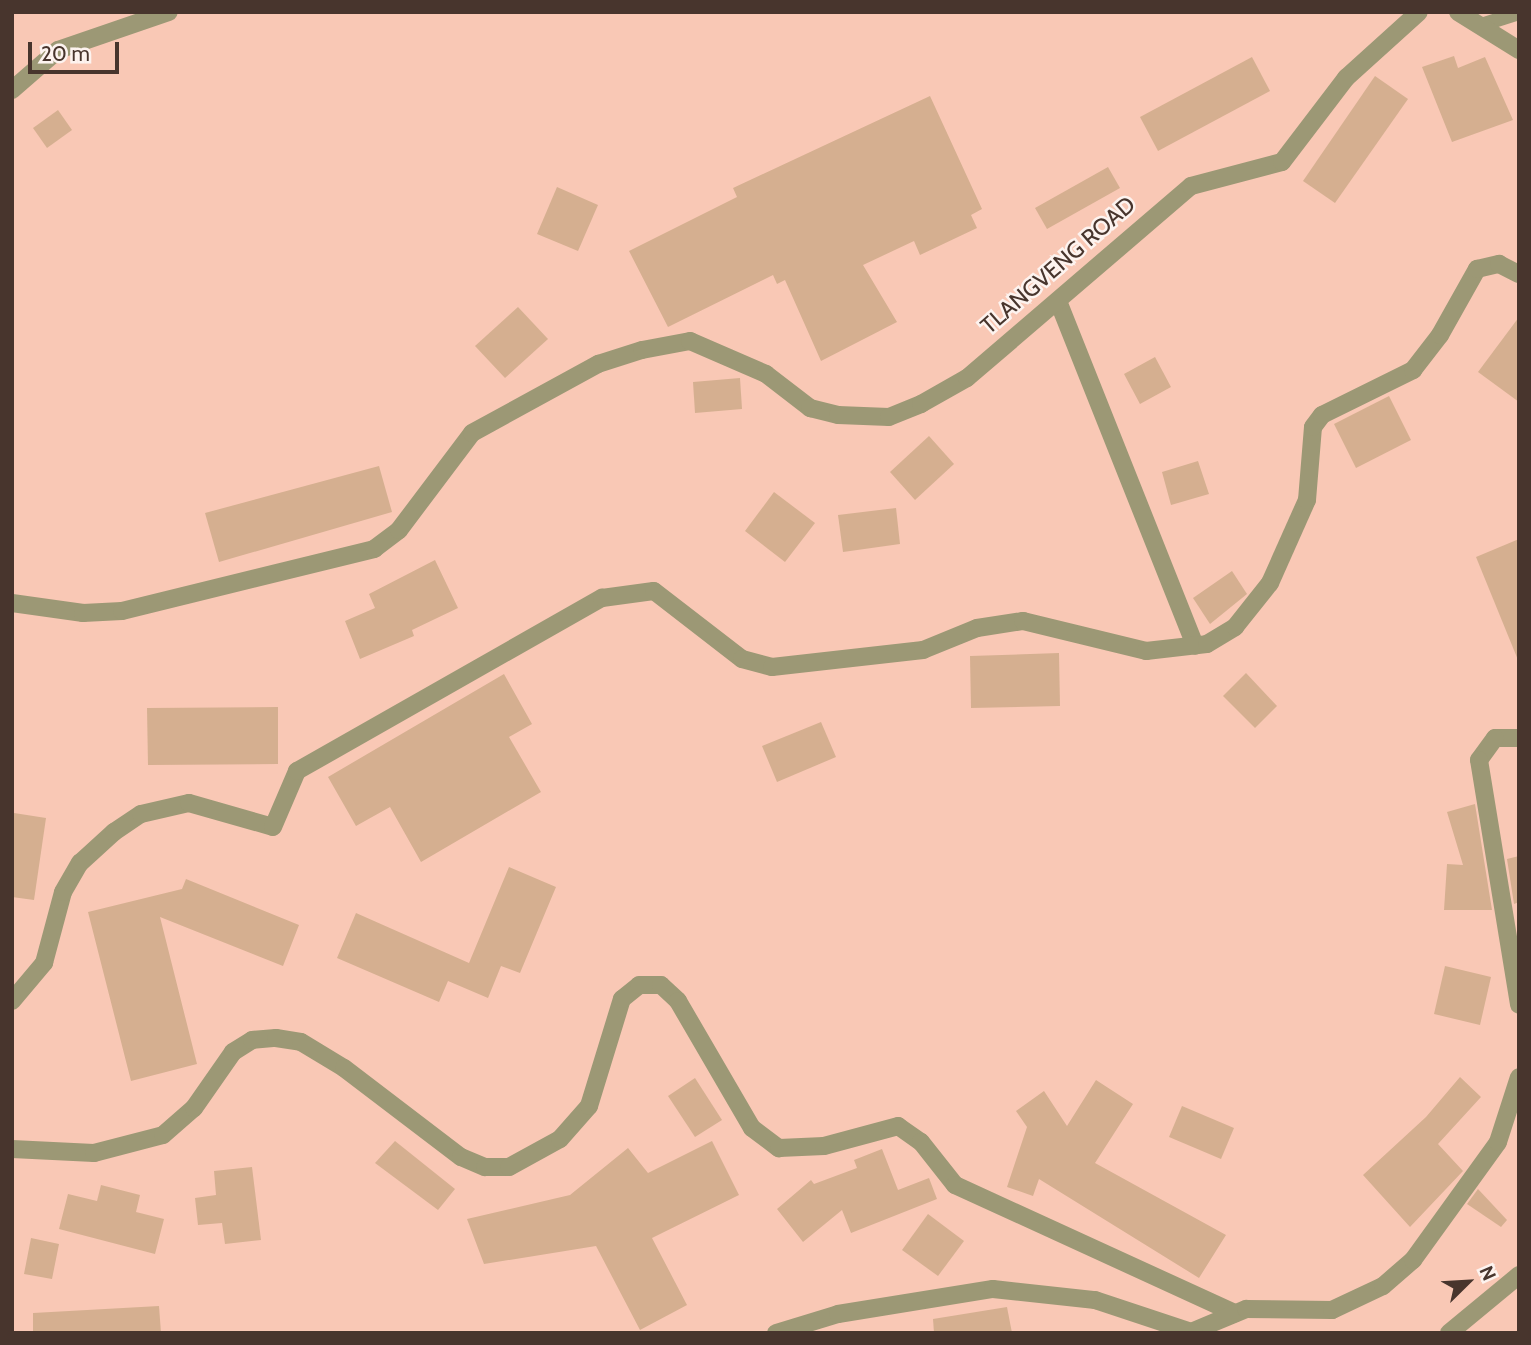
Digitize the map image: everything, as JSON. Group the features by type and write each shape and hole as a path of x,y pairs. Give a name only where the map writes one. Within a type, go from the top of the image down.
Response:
{"street":[{"path":"12,90 58,50 169,12"},
{"name":"TLANGVENG ROAD","path":"12,603 83,613 122,611 374,549 399,530 472,433 598,364 690,341 766,374 810,408 863,420 921,404 967,378 1191,186 1282,162 1346,78 1419,12"},
{"path":"1458,12 1519,50"},
{"path":"12,1001 44,963 63,892 80,863 114,832 141,814 189,803 274,827 297,771 602,598 654,591 742,659 772,667 923,650 977,628 1023,621 1146,651 1195,646 1234,627 1270,583 1307,500 1313,428 1322,415 1413,369 1440,335 1477,269 1499,264 1519,274"},
{"path":"1058,301 1195,646"},
{"path":"1519,738 1495,738 1479,760 1519,1005"},
{"path":"12,1149 94,1153 163,1135 194,1108 233,1052 252,1040 276,1038 301,1042 344,1068 461,1157 485,1167 509,1167 560,1139 589,1106 622,999 639,985 661,985 678,1001 752,1128 779,1148 824,1146 881,1127 910,1130 955,1185 1235,1313"},
{"path":"776,1333 849,1312 993,1289 1095,1300 1192,1332 1235,1313 1257,1308 1332,1310 1382,1286 1413,1259 1498,1142 1519,1077"},
{"path":"1449,1333 1519,1275"}],"lane":[{"path":"1478,26 1519,13"}],"building":[{"path":"1454,56 1458,68 1485,57 1513,120 1452,142 1422,67"},
{"path":"1252,57 1270,91 1158,151 1140,117"},
{"path":"1375,76 1408,99 1335,203 1303,181"},
{"path":"930,96 982,209 971,215 977,228 920,255 914,241 863,265 897,322 821,361 785,280 777,284 773,275 668,327 629,251 737,197 733,188"},
{"path":"58,110 72,130 47,148 33,128"},
{"path":"1108,167 1120,188 1047,229 1035,208"},
{"path":"557,187 598,205 578,251 537,234"},
{"path":"518,307 548,339 505,378 475,346"},
{"path":"1519,317 1519,402 1478,372"},
{"path":"1155,357 1171,387 1140,404 1124,374"},
{"path":"740,378 742,409 695,413 693,382"},
{"path":"1389,396 1411,440 1356,468 1334,424"},
{"path":"929,436 954,464 915,500 890,472"},
{"path":"1198,461 1209,494 1171,505 1162,472"},
{"path":"379,466 392,512 219,562 205,513"},
{"path":"774,492 815,523 785,562 745,531"},
{"path":"896,508 900,544 843,552 838,515"},
{"path":"1519,539 1519,659 1518,660 1476,557"},
{"path":"435,560 458,608 412,630 414,636 360,659 345,621 375,608 369,594"},
{"path":"1232,571 1247,594 1210,624 1193,598"},
{"path":"1059,653 1060,706 971,708 970,656"},
{"path":"1246,673 1277,706 1255,728 1223,696"},
{"path":"504,674 532,724 509,737 541,792 421,862 390,807 356,826 328,777"},
{"path":"278,707 278,764 148,765 147,708"},
{"path":"821,722 836,757 777,782 762,746"},
{"path":"1475,804 1492,910 1444,910 1447,864 1463,865 1447,812"},
{"path":"14,813 46,818 34,900 12,897"},
{"path":"1519,856 1519,902 1514,904 1507,859"},
{"path":"509,867 556,887 520,973 501,966 488,998 448,981 439,1002 337,958 356,913 469,963"},
{"path":"186,879 299,925 283,966 160,917 197,1064 131,1081 88,912 182,889"},
{"path":"1445,966 1491,977 1480,1025 1434,1014"},
{"path":"1460,1077 1481,1097 1438,1144 1463,1171 1410,1227 1363,1175 1426,1117"},
{"path":"695,1078 722,1120 695,1137 668,1096"},
{"path":"1096,1080 1133,1104 1095,1163 1226,1235 1199,1278 1039,1179 1033,1196 1007,1187 1027,1127 1016,1111 1044,1091 1067,1126"},
{"path":"1182,1106 1234,1128 1221,1159 1169,1137"},
{"path":"395,1141 455,1189 438,1210 375,1163"},
{"path":"712,1141 739,1195 652,1238 687,1305 640,1330 596,1246 484,1264 467,1219 570,1195 628,1148 648,1173"},
{"path":"882,1149 898,1190 929,1178 937,1199 851,1233 842,1210 803,1242 777,1209 811,1180 814,1184 857,1168 854,1160"},
{"path":"252,1167 261,1240 225,1244 222,1223 198,1225 195,1198 216,1195 214,1171"},
{"path":"101,1185 140,1195 136,1212 164,1219 155,1254 59,1229 68,1194 97,1201"},
{"path":"1478,1189 1507,1220 1501,1227 1467,1204"},
{"path":"928,1214 964,1241 938,1276 902,1250"},
{"path":"31,1238 59,1244 52,1279 24,1274"},
{"path":"159,1306 161,1333 33,1333 33,1313"},
{"path":"1007,1307 1012,1333 934,1333 933,1319"}]}
